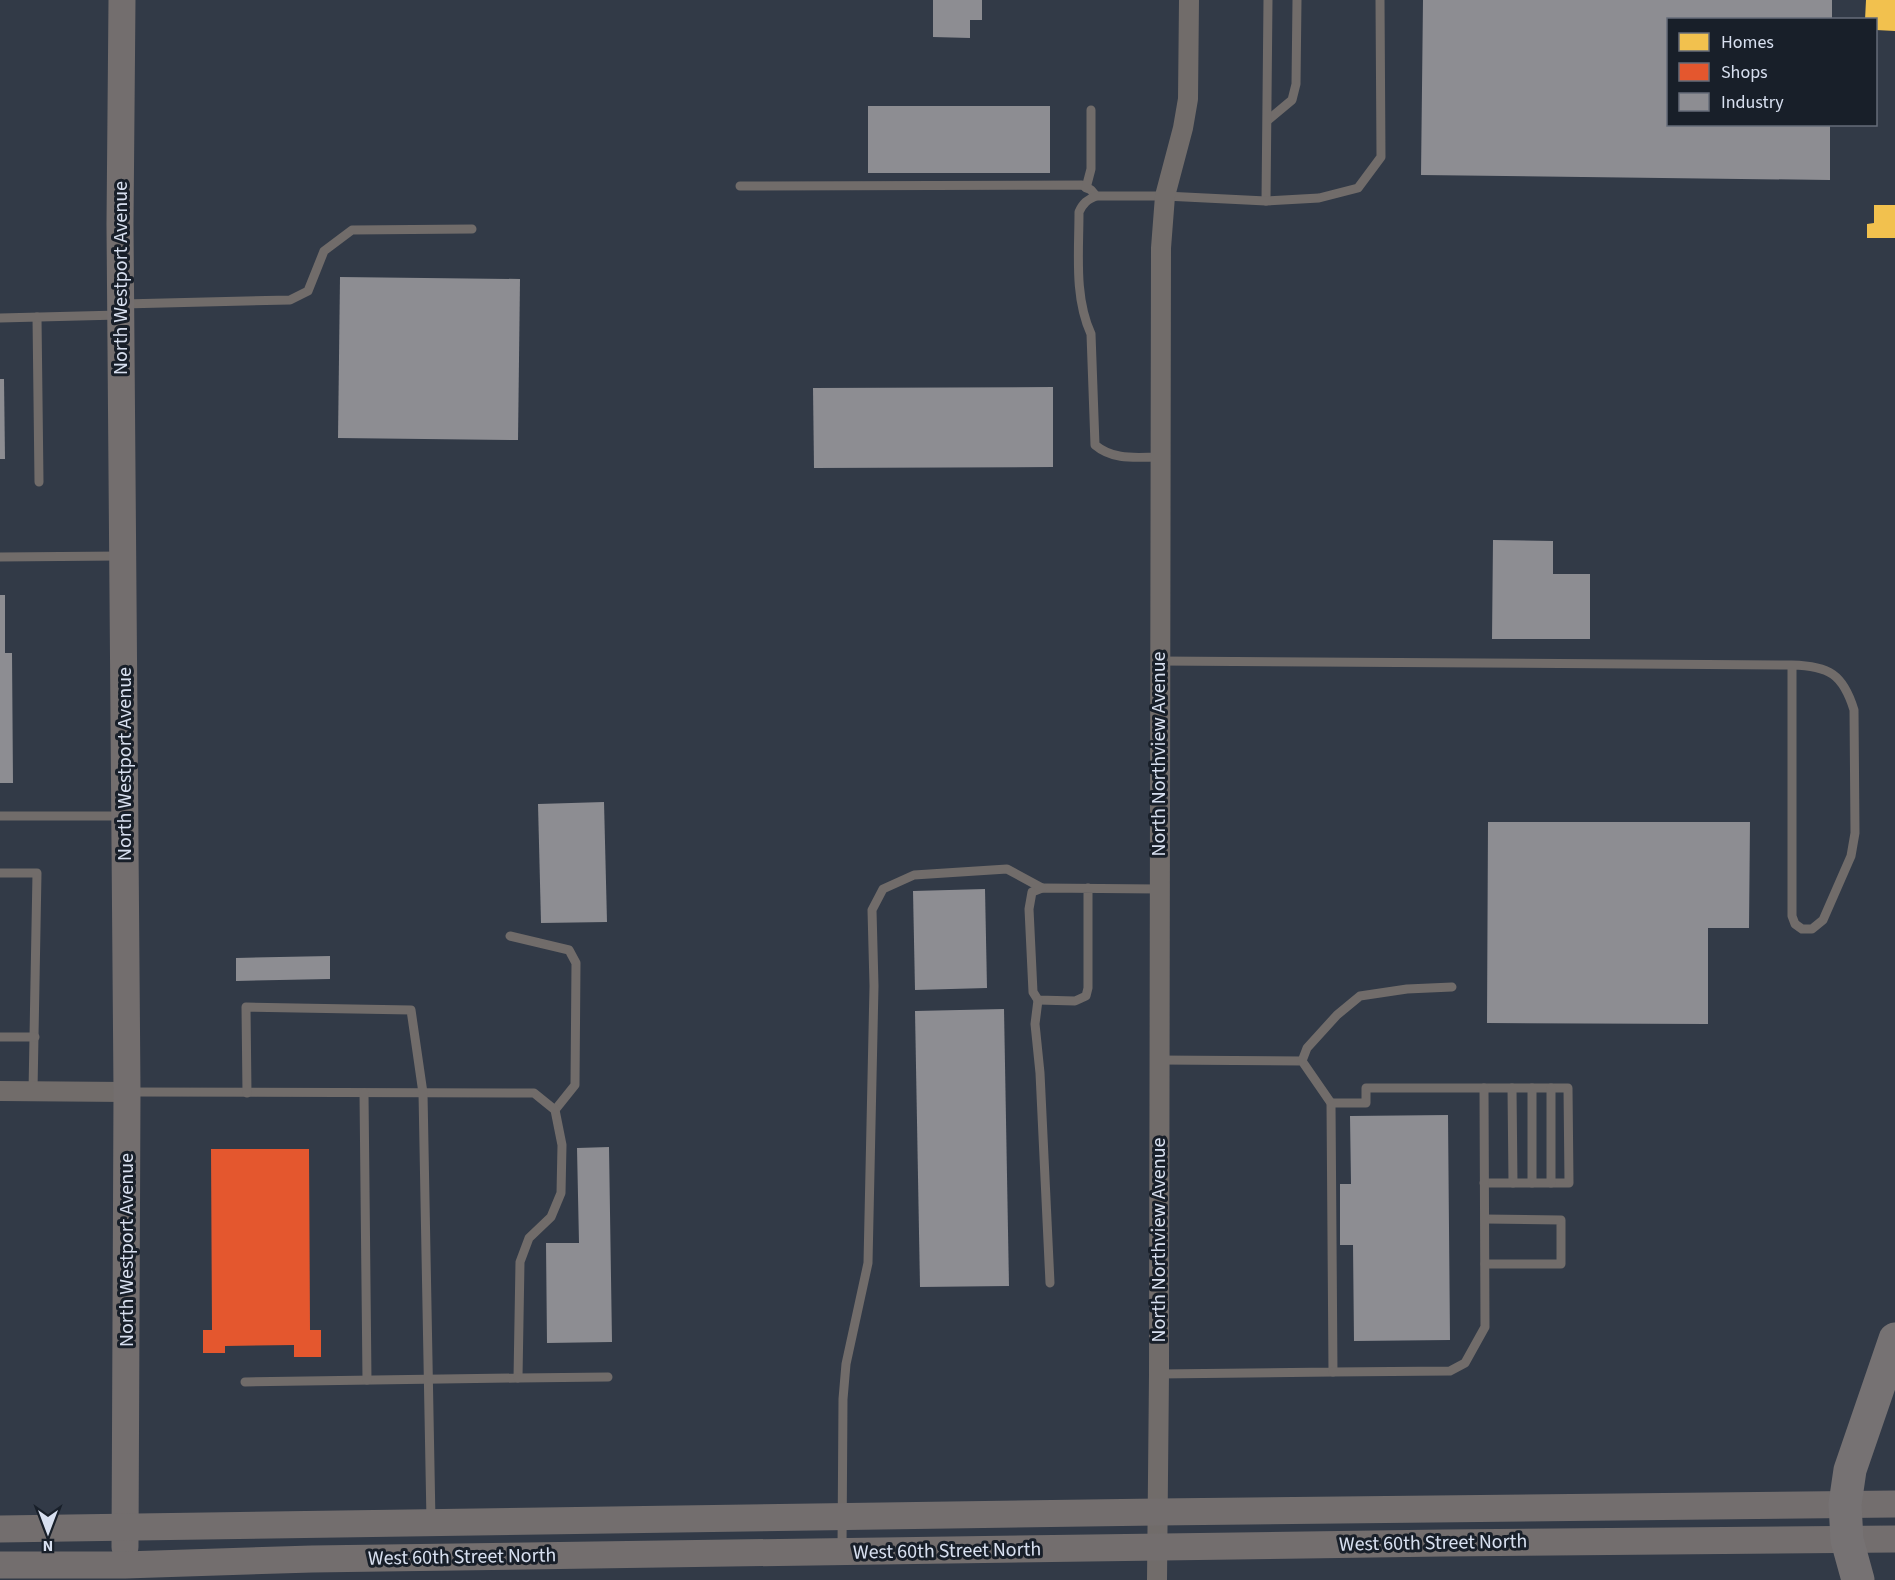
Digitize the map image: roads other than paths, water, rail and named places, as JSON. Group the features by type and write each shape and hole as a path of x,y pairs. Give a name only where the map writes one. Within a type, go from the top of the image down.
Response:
{"highway":[{"path":"1858,1580 1846,1540 1845,1504 1850,1470 1895,1339"}],"main road":[{"name":"North Westport Avenue","path":"122,0 121,310 128,1092 128,1408 125,1564"},
{"name":"West 60th Street North","path":"0,1529 843,1516 1895,1504"},
{"name":"West 60th Street North","path":"0,1565 1157,1547 1895,1539"}],"street":[{"name":"North Northview Avenue","path":"1157,1580 1161,248 1165,196 1183,128 1188,99 1189,0"},
{"path":"0,1091 128,1092"}],"lane":[{"path":"1266,201 1268,0"},
{"path":"1268,120 1292,100 1296,84 1296,0"},
{"path":"1160,457 1117,457 1095,446 1091,334 1085,321 1080,296 1079,212 1082,205 1088,199 1096,196 1165,196 1266,201 1319,198 1358,189 1381,158 1380,0"},
{"path":"1086,188 1091,169 1091,110"},
{"path":"740,186 1082,185 1096,196"},
{"path":"0,318 290,300 308,291 324,251 352,230 472,229"},
{"path":"37,317 39,482"},
{"path":"0,556 123,556"},
{"path":"1160,661 1792,665 1815,666 1837,676 1848,692 1854,710 1855,833 1851,856 1823,920 1812,929 1802,929 1795,924 1792,916 1792,665"},
{"path":"0,816 125,816"},
{"path":"842,1552 843,1399 846,1364 868,1263 874,986 872,910 883,889 914,875 1007,869 1042,888"},
{"path":"0,873 37,873 33,1091"},
{"path":"1050,1283 1035,1024 1038,1000 1034,992 1029,909 1032,892 1042,888 1159,889"},
{"path":"1038,1000 1075,1001 1086,996 1088,988 1088,888"},
{"path":"510,936 569,950 576,963 576,1085 555,1110"},
{"path":"1302,1061 1307,1048 1337,1014 1360,996 1407,989 1452,987"},
{"path":"247,1093 246,1007 411,1010 423,1093 431,1523"},
{"path":"0,1037 35,1037"},
{"path":"1158,1060 1302,1061"},
{"path":"1302,1061 1331,1103 1334,1372"},
{"path":"1331,1103 1366,1103 1366,1088 1568,1088 1569,1183 1485,1183"},
{"path":"1159,1374 1450,1371 1465,1363 1485,1327 1484,1088"},
{"path":"1512,1088 1513,1183"},
{"path":"1532,1088 1532,1183"},
{"path":"1551,1088 1551,1183"},
{"path":"128,1092 534,1093 555,1110 562,1145 561,1193 551,1217 529,1238 520,1262 518,1378"},
{"path":"364,1093 367,1380"},
{"path":"1485,1219 1561,1220 1561,1264 1485,1264"},
{"path":"245,1382 608,1377"}]}
